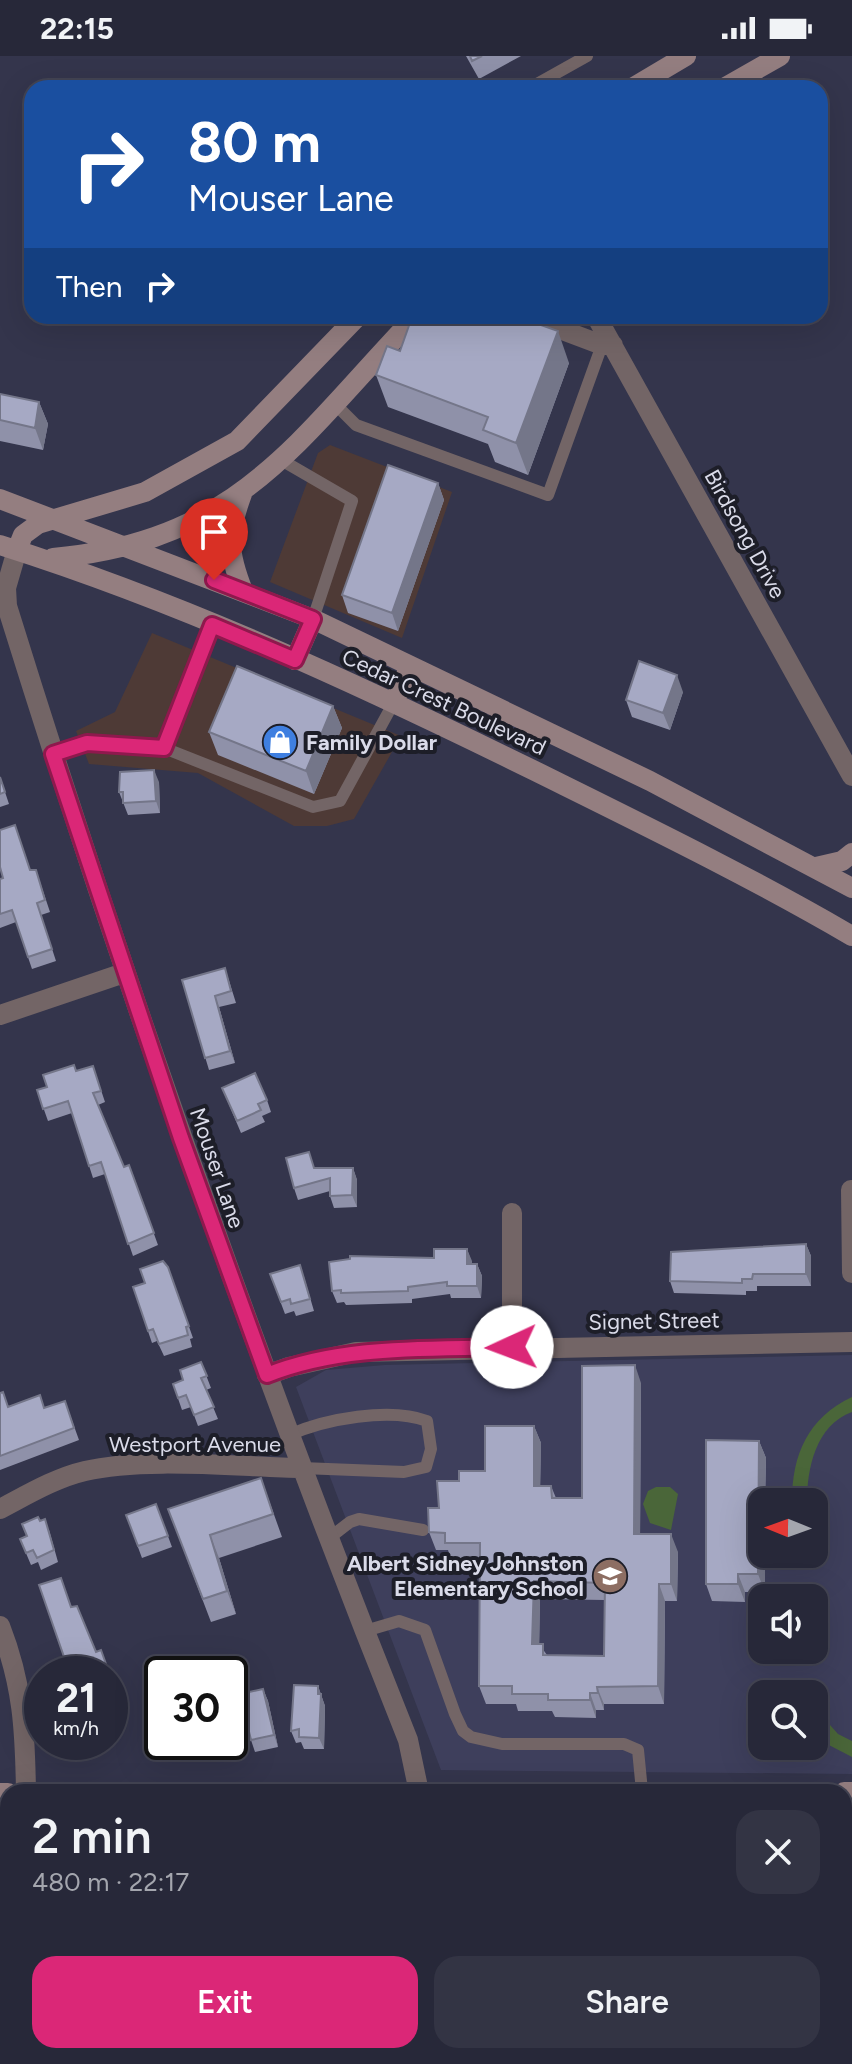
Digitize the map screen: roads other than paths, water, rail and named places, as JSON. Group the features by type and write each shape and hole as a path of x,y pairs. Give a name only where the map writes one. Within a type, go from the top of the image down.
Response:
{"street":[{"path":"646,80 686,56"},
{"path":"738,80 780,56"},
{"path":"9,548 38,524 145,492 237,441 350,324"},
{"path":"49,559 104,554 130,547 198,519 242,494 283,461 409,324"},
{"path":"548,324 608,345"},
{"name":"Birdsong Drive","path":"599,324 608,345 852,776"},
{"path":"242,494 230,528 230,558 243,591"},
{"name":"Cedar Crest Boulevard","path":"0,499 58,518 313,619 650,781 852,888"},
{"name":"Cedar Crest Boulevard","path":"9,548 49,559 394,702 703,855 852,936"},
{"name":"Mouser Lane","path":"9,548 4,607 124,973 289,1435 408,1740 417,1784"},
{"path":"295,660 313,619"},
{"path":"394,702 410,666"},
{"path":"816,867 842,861 852,853"},
{"path":"0,1015 124,973"},
{"path":"852,1190 852,1273"},
{"path":"512,1213 512,1347"},
{"name":"Signet Street","path":"267,1375 356,1352 852,1342"},
{"name":"Westport Avenue","path":"0,1509 61,1478 86,1470 125,1465 302,1468"},
{"path":"0,1626 16,1667 25,1714 26,1784"}],"lane":[{"path":"544,80 587,56"},
{"path":"335,404 356,425 548,495 608,345"},
{"path":"283,461 352,501 313,619"},
{"path":"164,748 212,625"},
{"path":"53,754 87,743 164,748 313,807 340,801 394,702"},
{"path":"289,1435 329,1420 412,1415 427,1421 431,1449 426,1467 404,1472 302,1468"},
{"path":"328,1539 359,1519 423,1530"},
{"path":"365,1631 399,1621 425,1630 455,1714 463,1731 471,1737 502,1744 624,1744 638,1750 641,1784"}],"place":[{"name":"Family Dollar","path":"280,742"},
{"name":"Albert Sidney Johnston Elementary School","path":"610,1576"}]}
